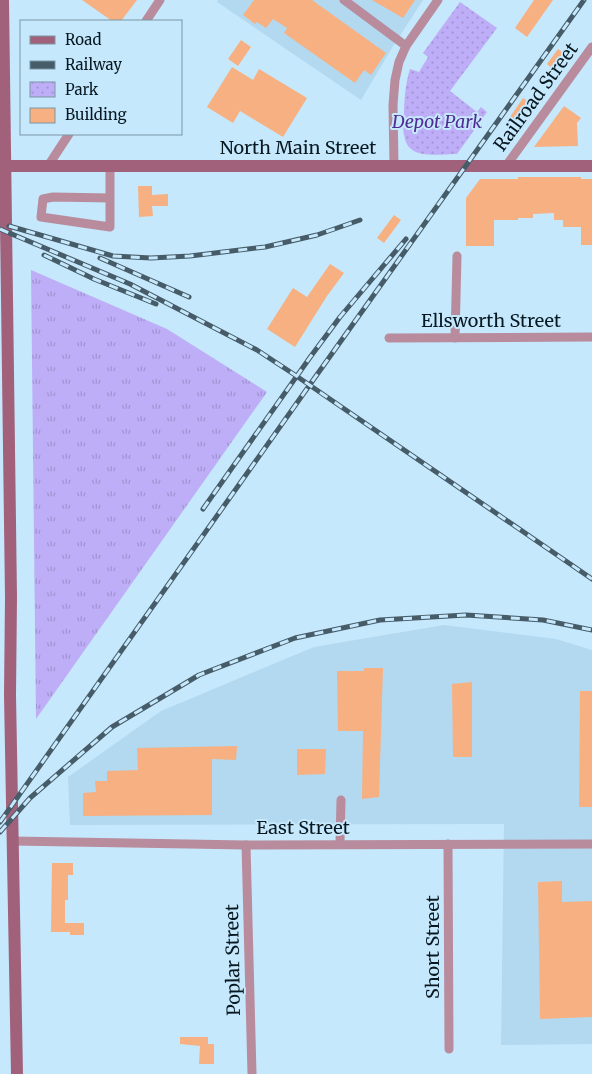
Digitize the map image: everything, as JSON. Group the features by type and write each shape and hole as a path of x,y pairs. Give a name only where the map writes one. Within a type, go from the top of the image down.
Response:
{"street":[{"path":"3,0 2,166 17,1074"},
{"path":"147,20 160,0"},
{"path":"344,0 406,46"},
{"path":"394,166 393,105 399,62 406,46 438,0"},
{"name":"Railroad Street","path":"506,166 592,48"},
{"path":"48,166 69,135"},
{"name":"North Main Street","path":"2,166 592,166"},
{"path":"110,166 110,198 110,228 40,217 43,199 53,197 110,198"},
{"path":"455,338 457,256"},
{"name":"Ellsworth Street","path":"389,338 592,337"},
{"path":"340,844 341,800"},
{"name":"East Street","path":"13,841 246,845 592,844"},
{"name":"Short Street","path":"448,844 449,1050"},
{"name":"Poplar Street","path":"246,845 252,1074"}],"shaded area":[{"path":"218,0 423,0 361,100 217,2"},
{"path":"444,625 556,639 592,650 592,1044 501,1045 504,824 70,825 68,777 161,711 314,647"}],"green space":[{"name":"Depot Park","path":"460,2 497,28 450,91 477,112 481,107 487,112 457,154 429,155 418,153 407,144 404,132 408,75 410,69 419,72 428,57 423,53"},
{"path":"31,270 167,329 267,392 36,719"}],"building":[{"path":"82,0 137,0 122,20 111,20"},
{"path":"254,0 312,0 386,53 371,75 364,70 355,83 284,33 287,28 273,19 266,28 257,22 255,24 243,15"},
{"path":"372,0 415,0 403,18"},
{"path":"534,0 553,0 527,37 515,28"},
{"path":"241,40 251,47 238,66 228,59"},
{"path":"558,49 565,54 554,70 547,64"},
{"path":"232,67 253,80 259,69 307,98 283,137 240,111 233,123 207,107"},
{"path":"523,98 530,103 517,122 510,117"},
{"path":"564,106 581,118 577,123 578,146 534,147"},
{"path":"518,177 581,177 581,179 592,179 592,245 581,245 581,227 563,227 563,220 554,220 554,213 533,214 533,218 518,218 518,220 494,220 494,246 466,246 466,198 480,179 518,179"},
{"path":"138,186 152,186 152,195 168,194 168,206 152,206 153,216 139,217"},
{"path":"394,215 401,220 384,243 377,238"},
{"path":"330,264 344,273 295,347 267,329 293,288 307,297"},
{"path":"364,668 383,668 379,797 362,799 363,731 338,731 337,671 364,671"},
{"path":"472,682 472,757 453,757 452,684"},
{"path":"580,691 592,691 592,807 579,807"},
{"path":"237,746 236,760 212,759 212,815 83,816 83,793 96,792 95,781 107,781 107,771 138,770 137,748"},
{"path":"297,749 326,749 325,774 297,775"},
{"path":"52,863 73,863 73,875 68,875 68,900 65,900 65,923 84,923 84,935 70,935 70,932 51,932"},
{"path":"562,881 562,902 592,901 592,1017 540,1019 538,882"},
{"path":"180,1037 208,1037 208,1044 214,1044 214,1064 199,1064 200,1046 180,1044"}],"railway":[{"path":"0,822 584,0"},
{"path":"9,226 113,256 151,258 190,256 265,247 317,235 360,220"},
{"path":"0,229 130,284 257,350 592,579"},
{"path":"203,509 340,317 406,239"},
{"path":"44,255 94,279 156,304"},
{"path":"100,258 189,297"},
{"path":"0,832 30,798 112,727 199,675 295,638 380,620 466,615 543,620 592,630"}]}
